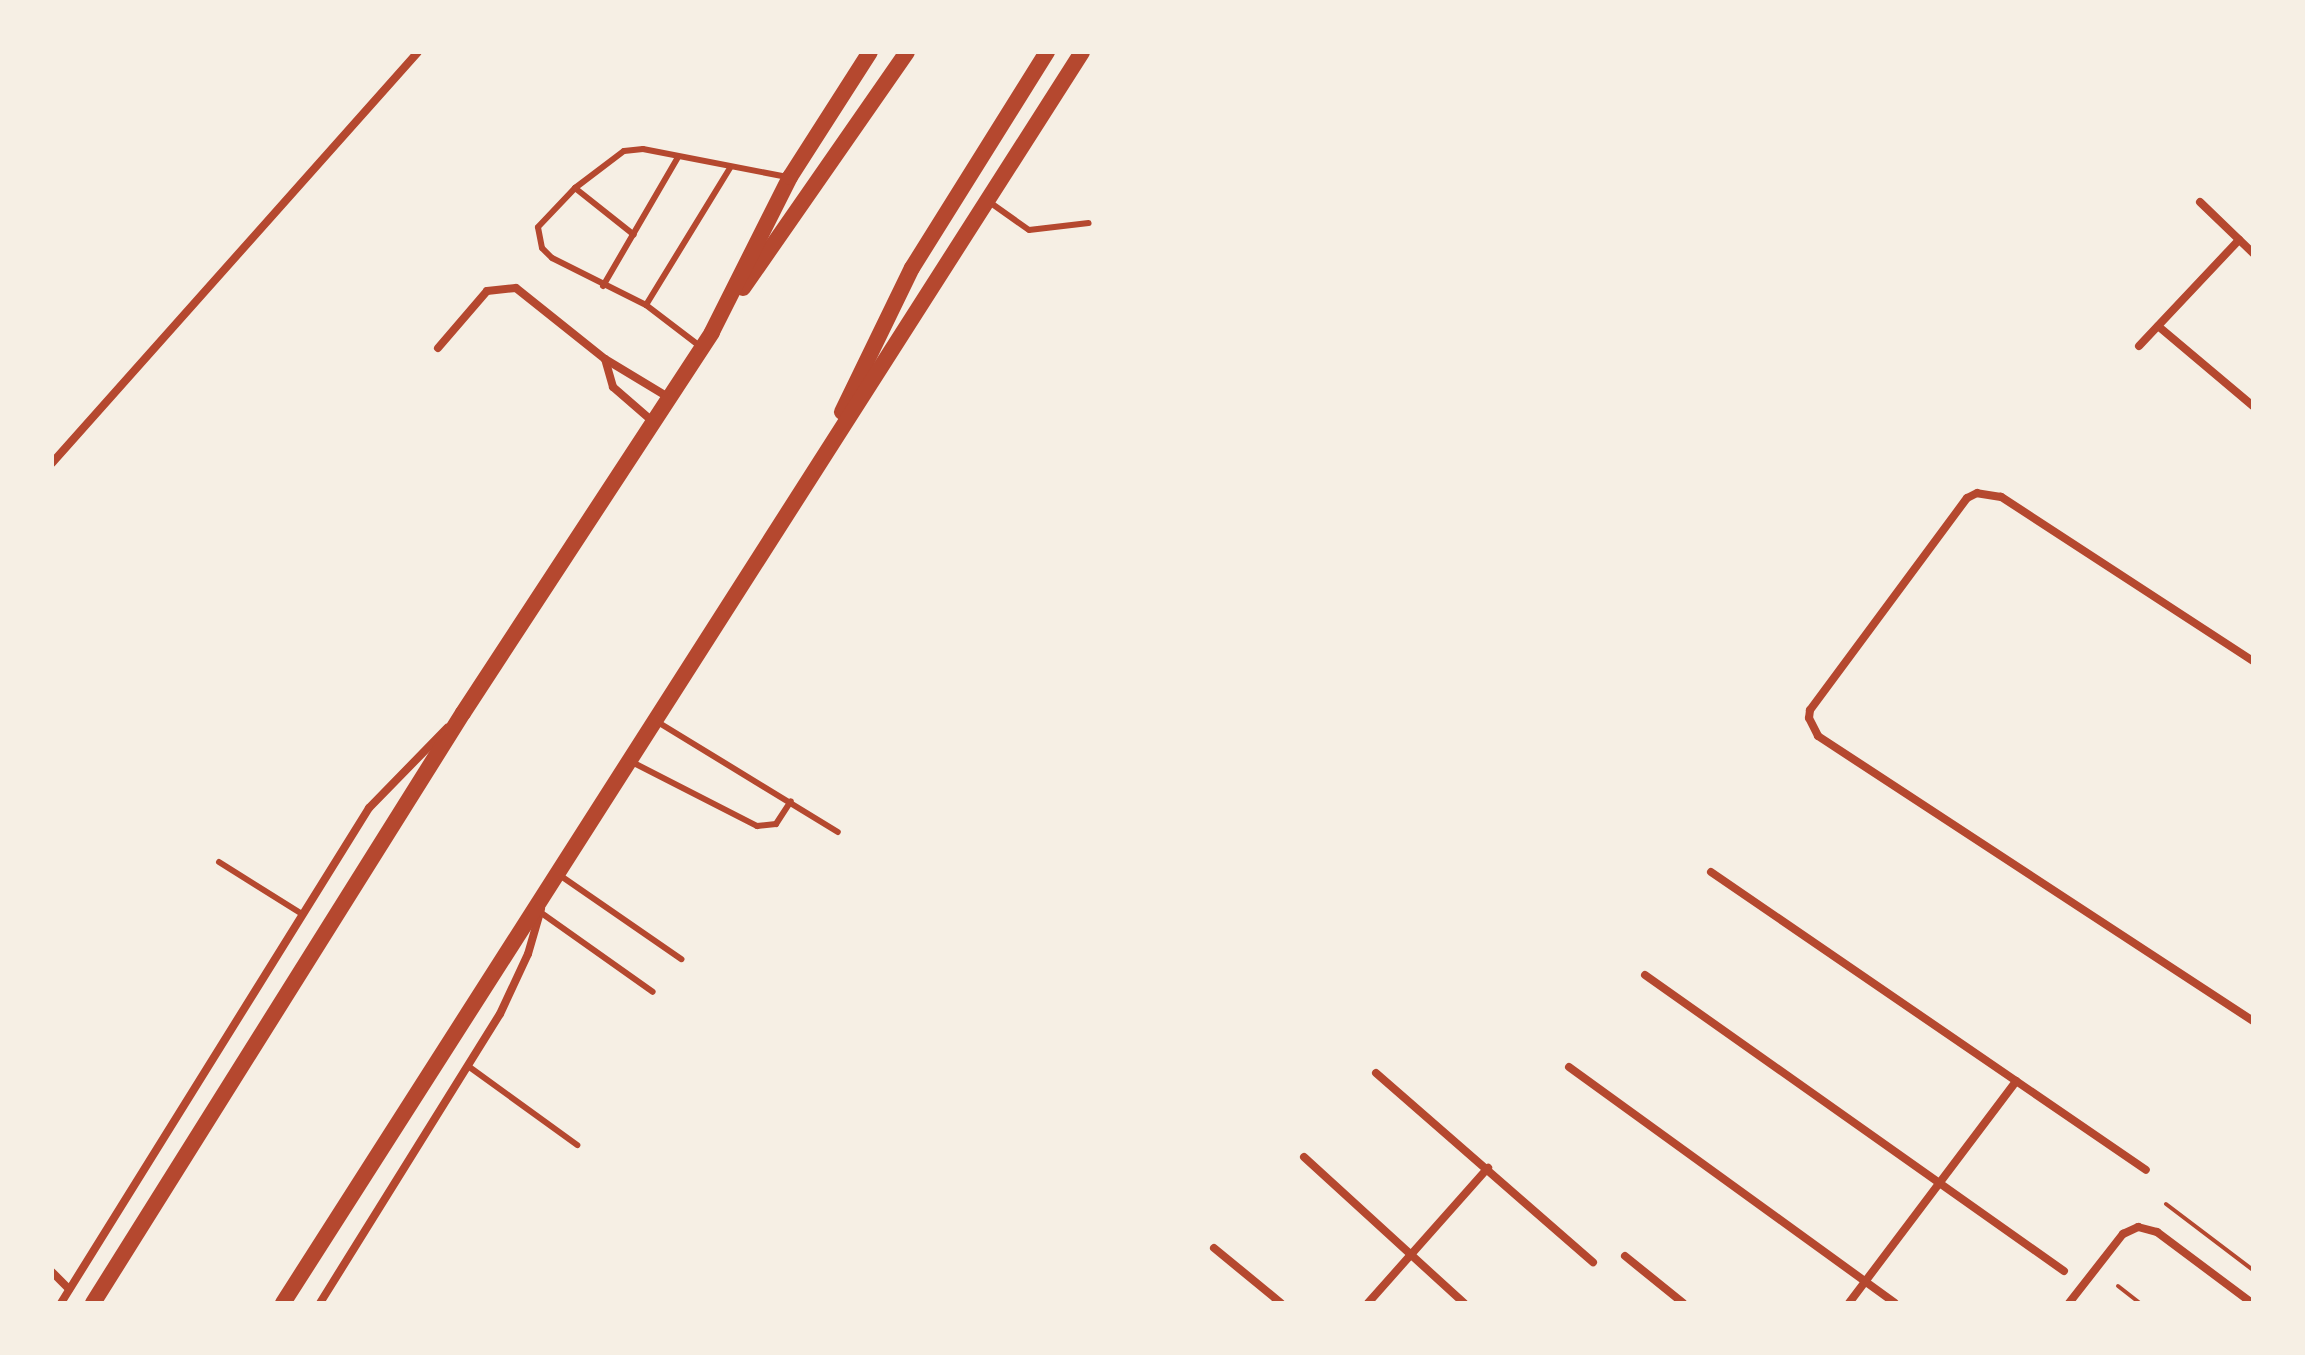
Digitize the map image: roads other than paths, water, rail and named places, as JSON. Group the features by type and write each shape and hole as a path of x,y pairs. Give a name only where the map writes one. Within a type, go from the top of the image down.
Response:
{"main road":[{"path":"712,332 790,177 870,52"},
{"path":"93,1303 463,713 651,420 907,52"},
{"path":"826,450 871,344 912,268 1047,52"},
{"path":"283,1303 552,876 1082,52"}],"street":[{"path":"52,463 418,52"},
{"path":"2200,202 2253,253"},
{"path":"2139,346 2239,240"},
{"path":"438,348 473,302 503,287 530,296 605,359 668,397"},
{"path":"2158,326 2253,406"},
{"path":"605,359 613,387 651,420"},
{"path":"2253,661 2001,497 1977,493 1967,498 1809,718 1818,736 2253,1021"},
{"path":"61,1303 369,808 463,713"},
{"path":"1711,872 2146,1170"},
{"path":"320,1303 468,1066 516,982 552,876"},
{"path":"1645,975 2064,1271"},
{"path":"1569,1067 1895,1303"},
{"path":"1376,1073 1593,1262"},
{"path":"1849,1303 2016,1081"},
{"path":"1304,1157 1464,1303"},
{"path":"1368,1303 1488,1168"},
{"path":"2069,1303 2123,1234 2138,1227 2157,1232 2252,1303"},
{"path":"1214,1248 1281,1303"},
{"path":"1625,1256 1683,1303"},
{"path":"52,1272 69,1289"}],"lane":[{"path":"701,347 646,305 552,258 538,236 543,218 575,188 624,151 678,157 790,177"},
{"path":"603,286 678,157"},
{"path":"646,305 730,168"},
{"path":"575,188 634,235"},
{"path":"988,201 1029,230 1089,223"},
{"path":"653,719 838,832"},
{"path":"627,760 757,826 776,824 791,801"},
{"path":"219,862 302,914"},
{"path":"552,876 681,959"},
{"path":"540,912 653,992"},
{"path":"468,1066 577,1145"}]}
